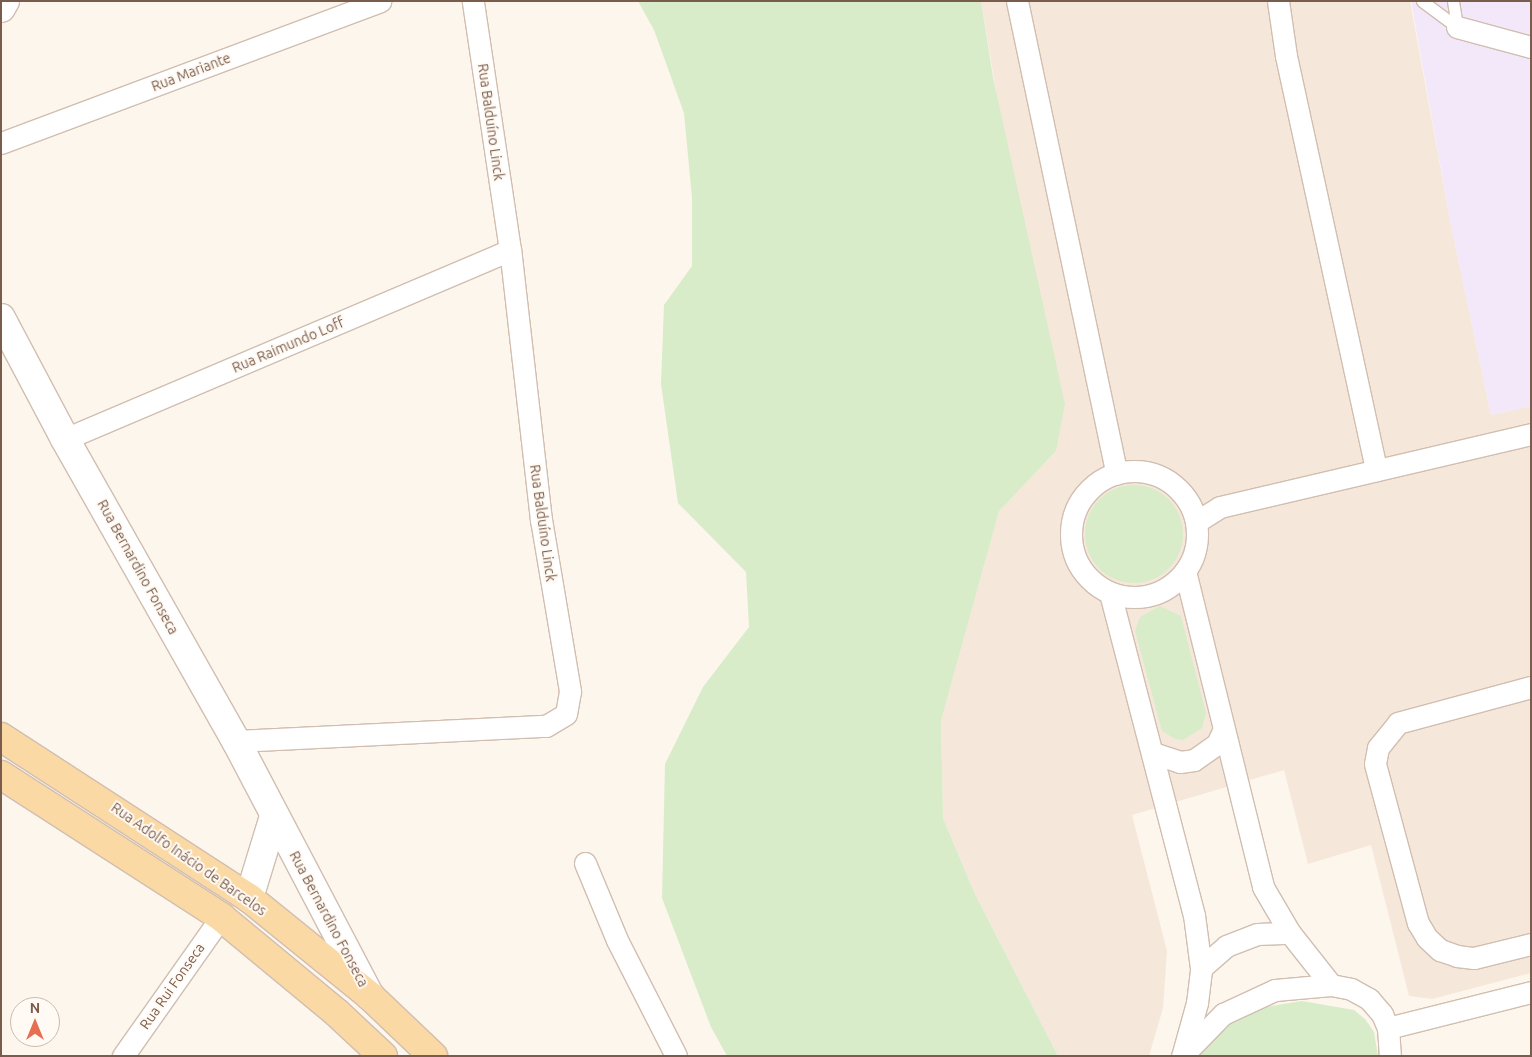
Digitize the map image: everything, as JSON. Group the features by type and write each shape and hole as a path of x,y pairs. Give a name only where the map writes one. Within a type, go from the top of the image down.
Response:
{"main road":[{"name":"Rua Adolfo Inácio de Barcelos","path":"1,737 249,898 370,996 433,1056"},
{"path":"2,776 221,917 337,1013 383,1056"}],"street":[{"path":"1,8 4,1"},
{"name":"Rua Mariante","path":"1,143 380,1"},
{"name":"Rua Balduíno Linck","path":"236,741 546,726 566,714 570,691 541,520 510,250 473,1"},
{"path":"1017,1 1117,474"},
{"path":"1278,1 1288,66 1376,470"},
{"path":"1457,28 1531,47"},
{"name":"Rua Raimundo Loff","path":"65,439 510,250"},
{"name":"Rua Bernardino Fonseca","path":"1,318 65,439 236,741 370,996"},
{"path":"1196,522 1220,507 1531,434"},
{"path":"1134,471 1167,480 1181,492 1196,522 1197,540 1185,572 1174,583 1143,596 1110,593 1084,574 1076,560 1071,530 1080,501 1102,479 1117,474 1134,471"},
{"path":"1185,572 1262,887 1290,933 1331,986"},
{"path":"1110,593 1194,915 1200,968 1197,1003 1182,1054"},
{"path":"1531,688 1398,723 1378,748 1375,764 1376,781 1418,924 1427,938 1440,950 1456,956 1474,958 1531,944"},
{"path":"1153,753 1180,762 1194,760 1217,744 1224,732"},
{"path":"249,898 274,816"},
{"path":"585,863 617,940 676,1056"},
{"name":"Rua Rui Fonseca","path":"123,1056 221,917"},
{"path":"1200,968 1226,946 1249,937 1290,933"},
{"path":"1182,1054 1224,1014 1275,990 1331,986 1351,989 1368,999 1382,1014 1388,1028 1390,1056"},
{"path":"1388,1028 1531,992"}],"lane":[{"path":"1422,1 1457,28"},
{"path":"1453,1 1457,28"}],"shaded area":[{"path":"981,1 1410,1 1450,220 1491,415 1531,406 1531,973 1432,999 1409,996 1371,845 1308,864 1284,770 1132,815 1167,951 1163,1008 1149,1056 1058,1056 975,894 943,818 941,721 999,510 1056,451"},
{"path":"1411,1 1531,1 1531,406 1491,415 1450,220"}],"green space":[{"path":"638,1 981,1 993,77 1065,404 1056,451 999,511 941,721 943,818 975,894 1058,1056 727,1056 711,1027 662,898 665,764 703,687 749,627 746,572 678,503 661,384 664,305 692,266 692,198 684,113 654,30"},
{"path":"1134,485 1153,489 1169,499 1179,515 1183,534 1179,553 1169,569 1153,579 1134,583 1115,579 1099,569 1089,553 1085,534 1089,515 1099,499 1115,489"},
{"path":"1160,606 1181,616 1206,713 1202,728 1183,740 1175,739 1162,731 1135,631 1140,617"},
{"path":"1302,1001 1354,1010 1365,1019 1374,1032 1378,1056 1197,1056 1232,1022 1266,1007"}]}
